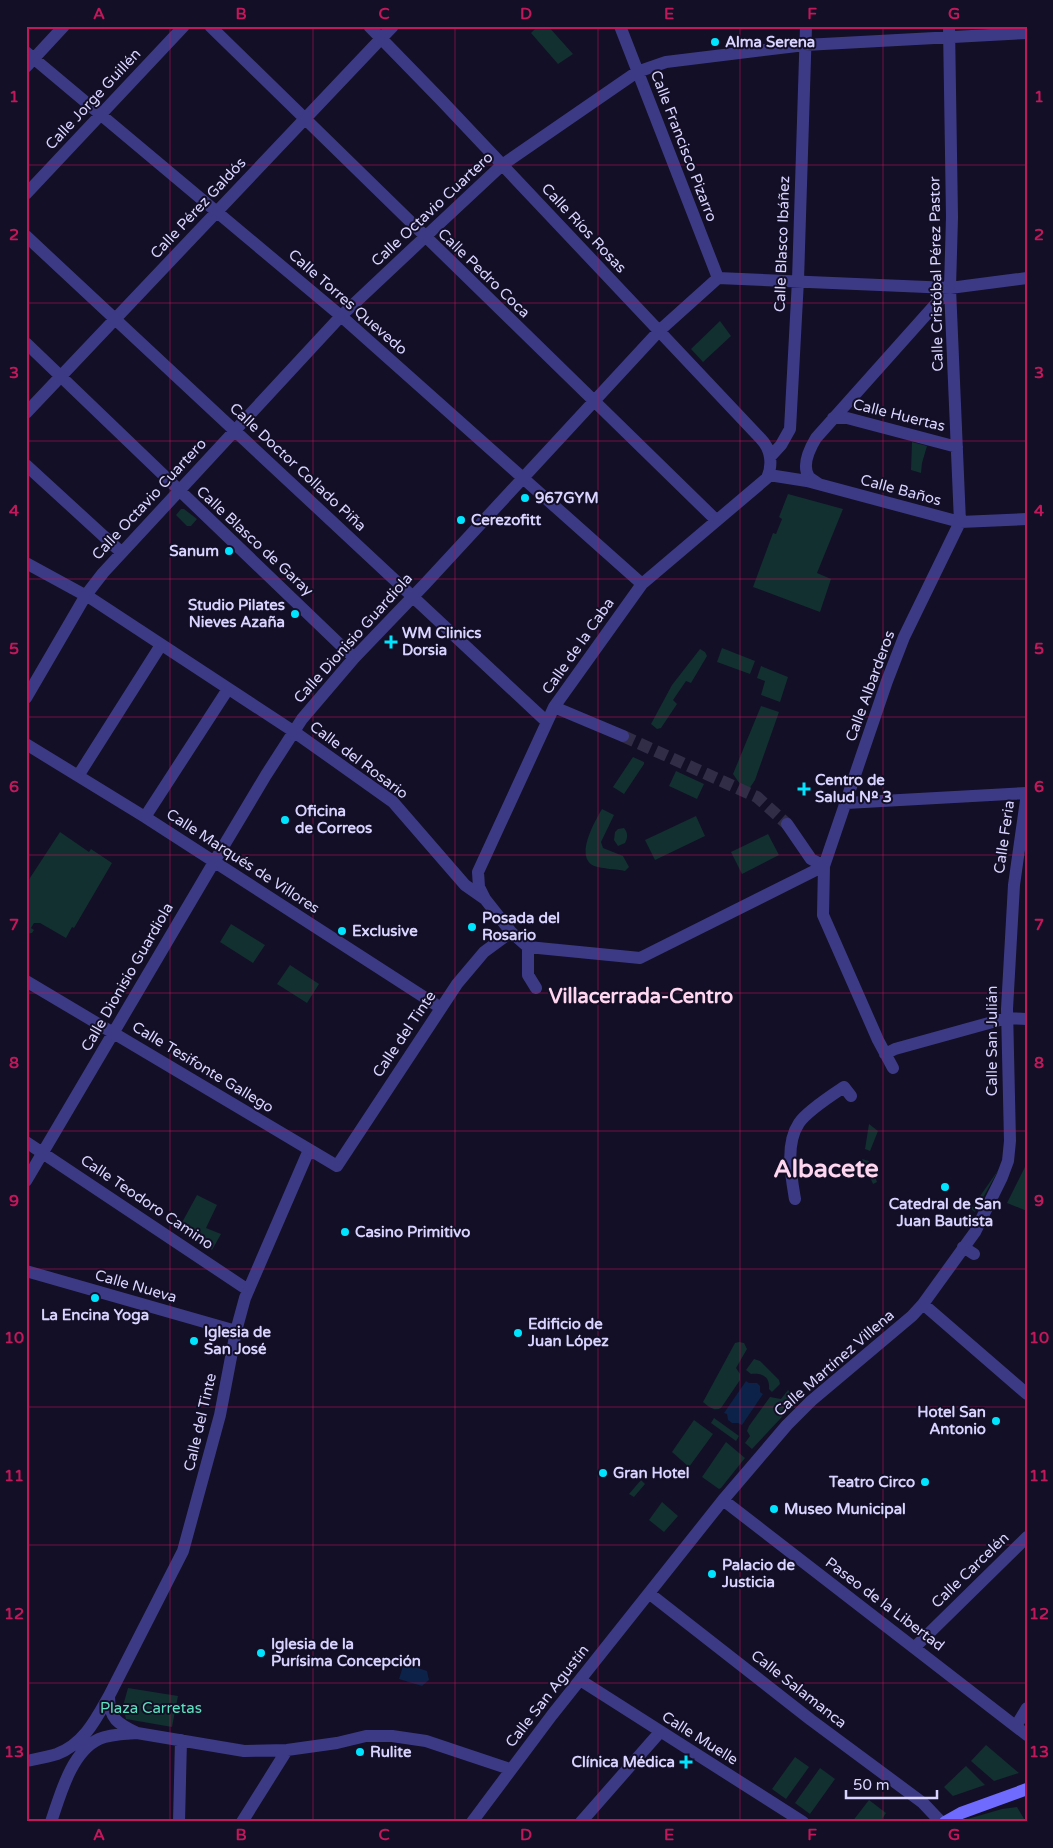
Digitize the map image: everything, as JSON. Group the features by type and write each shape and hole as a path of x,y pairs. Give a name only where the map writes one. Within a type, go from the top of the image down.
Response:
{"main road":[{"path":"945,1822 960,1813 1027,1789"}],"street":[{"path":"29,59 64,26"},
{"name":"Calle Jorge Guillén","path":"26,194 184,26"},
{"name":"Calle Pedro Coca","path":"210,26 716,520"},
{"name":"Calle Ríos Rosas","path":"369,26 761,439 766,445 770,456"},
{"name":"Calle Pérez Galdós","path":"26,413 393,26"},
{"name":"Calle Francisco Pizarro","path":"620,26 718,278"},
{"name":"Calle Blasco Ibáñez","path":"770,456 781,445 790,429 798,280 806,26"},
{"name":"Calle Octavio Cuartero","path":"26,698 86,595 121,552 341,316 502,165 637,72 666,62 805,45 949,32 1027,33"},
{"name":"Calle Cristóbal Pérez Pastor","path":"949,32 952,217 950,288 960,522"},
{"name":"Calle Torres Quevedo","path":"29,59 102,114 341,316 642,584"},
{"name":"Calle Doctor Collado Piña","path":"26,236 547,722"},
{"path":"718,278 950,288 1027,278"},
{"name":"Calle Dionisio Guardiola","path":"26,1181 293,731 354,658 413,597 659,331 718,278"},
{"path":"819,484 809,476 806,465 809,451 816,438 950,288"},
{"name":"Calle Blasco de Garay","path":"26,343 354,658"},
{"name":"Calle Huertas","path":"832,418 847,418 957,447"},
{"path":"769,475 770,456"},
{"path":"26,465 121,552"},
{"name":"Calle de la Caba","path":"485,899 479,887 478,872 554,707 642,584 769,475"},
{"name":"Calle Baños","path":"769,475 784,476 819,484 960,522 1027,519"},
{"name":"Calle Albarderos","path":"893,1068 823,915 824,866 887,681 904,637 960,522"},
{"name":"Calle del Rosario","path":"26,563 86,595 293,731 393,802 465,885 485,899 511,932 528,947"},
{"path":"78,776 161,645"},
{"path":"145,817 228,689"},
{"path":"554,707 622,736"},
{"name":"Calle Marqués de Villores","path":"26,744 145,817 441,1008"},
{"path":"846,803 1027,793"},
{"name":"Calle Feria","path":"1014,885 1027,793"},
{"path":"787,824 811,859 824,866"},
{"path":"536,988 528,975 528,947 640,958 824,866"},
{"name":"Calle San Julián","path":"994,1195 1008,1160 1010,1141 1007,1018 1014,885"},
{"name":"Calle del Tinte","path":"337,1166 457,984 484,952 511,932"},
{"name":"Calle Tesifonte Gallego","path":"26,981 337,1166"},
{"path":"885,1054 1007,1018 1027,1019"},
{"path":"795,1199 791,1150 798,1125 830,1096 844,1087 851,1096"},
{"name":"Calle Teodoro Camino","path":"26,1142 248,1290"},
{"name":"Calle del Tinte","path":"26,1761 57,1754 73,1746 93,1724 183,1551 220,1415 236,1331 248,1290 309,1150"},
{"name":"Calle Martínez Villena","path":"723,1500 787,1425 811,1401 912,1316 923,1304 969,1250 975,1232 994,1195"},
{"name":"Calle Nueva","path":"26,1271 236,1331"},
{"path":"923,1304 1027,1394"},
{"name":"Calle San Agustín","path":"181,1740 244,1751 287,1750 337,1743 366,1736 392,1736 426,1741 510,1769 723,1500"},
{"name":"Paseo de la Libertad","path":"723,1500 814,1572 1027,1734"},
{"name":"Calle Carcelén","path":"915,1647 1027,1537"},
{"name":"Calle Salamanca","path":"650,1594 941,1822"},
{"name":"Calle Muelle","path":"580,1680 804,1822"},
{"path":"109,1696 113,1718 121,1725 137,1733 181,1740 179,1822"},
{"path":"1016,1726 1027,1708"},
{"path":"582,1822 660,1732"},
{"path":"50,1822 70,1771 82,1751 99,1739 137,1733"},
{"path":"242,1822 287,1750"},
{"path":"57,1754 64,1759 70,1771"},
{"path":"472,1822 510,1769"}],"green space":[{"path":"538,26 548,26 573,54 558,64 531,33"},
{"path":"720,321 731,336 703,362 691,349"},
{"path":"912,442 927,446 921,473 911,470"},
{"path":"788,494 843,509 817,573 831,579 820,612 753,587 773,533 776,534 782,519 779,517"},
{"path":"181,509 184,509 197,519 191,526 187,526 176,515"},
{"path":"722,648 755,661 750,674 717,662"},
{"path":"700,649 707,656 691,683 686,681 673,700 677,704 661,728 657,729 651,724 672,685"},
{"path":"761,666 788,677 780,702 761,695 765,681 757,678"},
{"path":"761,706 779,712 755,780 749,789 742,787 733,774"},
{"path":"633,757 644,762 644,764 624,794 613,787"},
{"path":"676,771 704,784 697,799 669,786"},
{"path":"602,809 614,815 601,842 603,848 623,856 629,867 625,871 601,868 594,866 588,861 586,847 588,839"},
{"path":"696,816 705,836 655,860 645,840"},
{"path":"624,828 627,833 627,839 625,843 618,846 614,840 615,832 618,829"},
{"path":"60,832 89,852 91,849 112,863 74,928 72,927 66,938 40,923 34,923 31,928 34,930 32,933 26,934 26,884"},
{"path":"768,834 779,855 742,874 731,852"},
{"path":"231,924 265,945 253,963 220,942"},
{"path":"290,965 319,984 307,1003 277,984"},
{"path":"869,1124 878,1131 870,1151 865,1149"},
{"path":"862,1159 869,1161 877,1182 873,1184"},
{"path":"1027,1163 1027,1211 1007,1203"},
{"path":"999,1169 975,1212 971,1209"},
{"path":"197,1195 217,1205 206,1228 221,1234 212,1250 179,1228"},
{"path":"735,1343 744,1343 747,1349 736,1368 740,1374 740,1380 721,1408 711,1408 703,1402"},
{"path":"754,1359 760,1361 779,1380 780,1384 772,1392 769,1389 767,1378 759,1374 751,1374 746,1370"},
{"path":"788,1390 795,1397 795,1403 752,1449 745,1443 750,1436 747,1431 749,1426 770,1397 781,1399"},
{"path":"714,1418 739,1436 736,1441 711,1423"},
{"path":"694,1420 713,1434 689,1467 672,1452"},
{"path":"726,1442 745,1458 719,1489 702,1477"},
{"path":"641,1480 645,1484 634,1497 629,1494"},
{"path":"662,1502 678,1516 664,1532 649,1520"},
{"name":"Plaza Carretas","path":"128,1688 178,1696 172,1727 126,1719 123,1706"},
{"path":"986,1745 1019,1773 994,1781 971,1761"},
{"path":"795,1757 809,1767 786,1799 772,1789"},
{"path":"966,1766 985,1785 953,1796 944,1787"},
{"path":"820,1768 835,1779 810,1814 795,1803"},
{"path":"869,1800 886,1813 880,1822 852,1822"},
{"path":"1017,1807 1026,1822 964,1822 964,1820 1002,1809"}],"water":[{"path":"746,1381 757,1383 760,1386 760,1392 763,1394 742,1425 732,1423 728,1420 727,1414 724,1413"},
{"path":"404,1663 427,1671 429,1680 422,1686 399,1679"}],"tunnel":[{"path":"623,736 757,797 787,824"}],"place":[{"name":"Alma Serena","path":"715,42"},
{"name":"967GYM","path":"525,498"},
{"name":"Cerezofitt","path":"461,520"},
{"name":"Sanum","path":"229,551"},
{"name":"Studio Pilates Nieves Azaña","path":"295,614"},
{"name":"WM Clinics Dorsia","path":"391,642"},
{"name":"Centro de Salud Nº 3","path":"804,789"},
{"name":"Oficina de Correos","path":"285,820"},
{"name":"Posada del Rosario","path":"472,927"},
{"name":"Exclusive","path":"342,931"},
{"name":"Catedral de San Juan Bautista","path":"945,1187"},
{"name":"Casino Primitivo","path":"345,1232"},
{"name":"La Encina Yoga","path":"95,1298"},
{"name":"Edificio de Juan López","path":"518,1333"},
{"name":"Iglesia de San José","path":"194,1341"},
{"name":"Hotel San Antonio","path":"996,1421"},
{"name":"Gran Hotel","path":"603,1473"},
{"name":"Teatro Circo","path":"925,1482"},
{"name":"Museo Municipal","path":"774,1509"},
{"name":"Palacio de Justicia","path":"712,1574"},
{"name":"Iglesia de la Purísima Concepción","path":"261,1653"},
{"name":"Rulite","path":"360,1752"},
{"name":"Clínica Médica","path":"686,1762"}],"district":[{"name":"Villacerrada-Centro","path":"641,996"},
{"name":"Albacete","path":"826,1168"}]}
